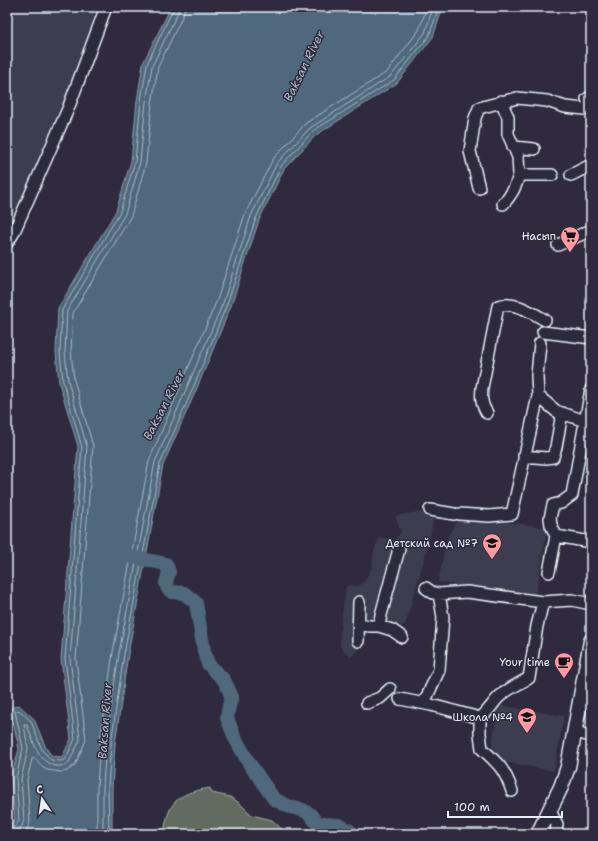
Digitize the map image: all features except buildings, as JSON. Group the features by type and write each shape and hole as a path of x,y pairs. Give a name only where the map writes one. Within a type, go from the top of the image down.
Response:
{"main road":[{"path":"538,834 564,782 591,641"}],"street":[{"path":"7,243 13,234 68,109 106,7"},
{"path":"479,188 470,151 475,118 479,108 517,98 547,101 565,107 587,101"},
{"path":"501,101 508,117 508,134 518,157 518,175 516,186 511,197 503,204"},
{"path":"513,147 534,149"},
{"path":"571,175 591,165"},
{"path":"518,175 552,175"},
{"path":"558,245 591,230"},
{"path":"486,413 481,398 482,388 498,306 503,304 521,308 545,320"},
{"path":"543,332 591,338"},
{"path":"430,510 457,514 489,516 512,514 538,396 537,376 540,343"},
{"path":"549,572 556,536 551,525 553,505 561,503 572,495 591,390"},
{"path":"538,396 556,411 585,421"},
{"path":"524,456 546,458 553,457 562,413"},
{"path":"556,536 591,542"},
{"path":"379,626 399,548"},
{"path":"426,588 433,593 439,594 467,592 543,602 572,600 591,604"},
{"path":"424,704 439,670 443,617 439,594"},
{"path":"358,641 359,602"},
{"path":"400,699 480,718 486,714 498,698 529,678 537,626 543,602"},
{"path":"359,624 379,626 392,630 402,638"},
{"path":"367,703 380,698 390,689"},
{"path":"480,718 482,749 494,759 506,774 512,791"},
{"path":"574,732 591,736"},
{"path":"550,810 557,824 556,834"}],"shaded area":[{"path":"7,7 97,7 72,86 7,229"},
{"path":"419,512 434,516 429,543 405,625 362,629 361,647 351,657 340,646 340,630 346,586 358,586 364,582 372,567 374,552 379,537 395,540 401,532 395,516"},
{"name":"Детский сад №7","path":"459,519 523,524 547,528 536,594 529,598 438,582 447,538"},
{"name":"Школа №4","path":"498,705 564,716 554,771 498,761 491,753"},
{"path":"210,788 212,793 230,797 238,802 252,815 272,820 287,834 164,834 168,815 176,801 191,792"}],"water":[{"name":"Baksan River","path":"171,7 443,7 433,37 397,83 316,135 284,169 259,220 231,306 163,465 128,654 115,744 112,787 112,834 7,834 7,827 15,820 11,778 19,749 10,708 19,705 34,719 46,748 52,756 62,757 71,739 61,659 78,446 59,383 56,352 58,308 116,211 131,161 137,101 143,63"}],"waterway":[{"path":"128,556 166,564 169,572 166,583 168,589 172,592 184,593 196,603 204,651 208,664 224,680 232,697 227,718 235,738 249,763 274,799 290,807 303,810 310,814 316,822 339,825 350,831 351,834"}],"place":[{"name":"Насып","path":"570,253"},
{"name":"Детский сад №7","path":"492,560"},
{"name":"Your time","path":"564,679"},
{"name":"Школа №4","path":"527,734"}]}
